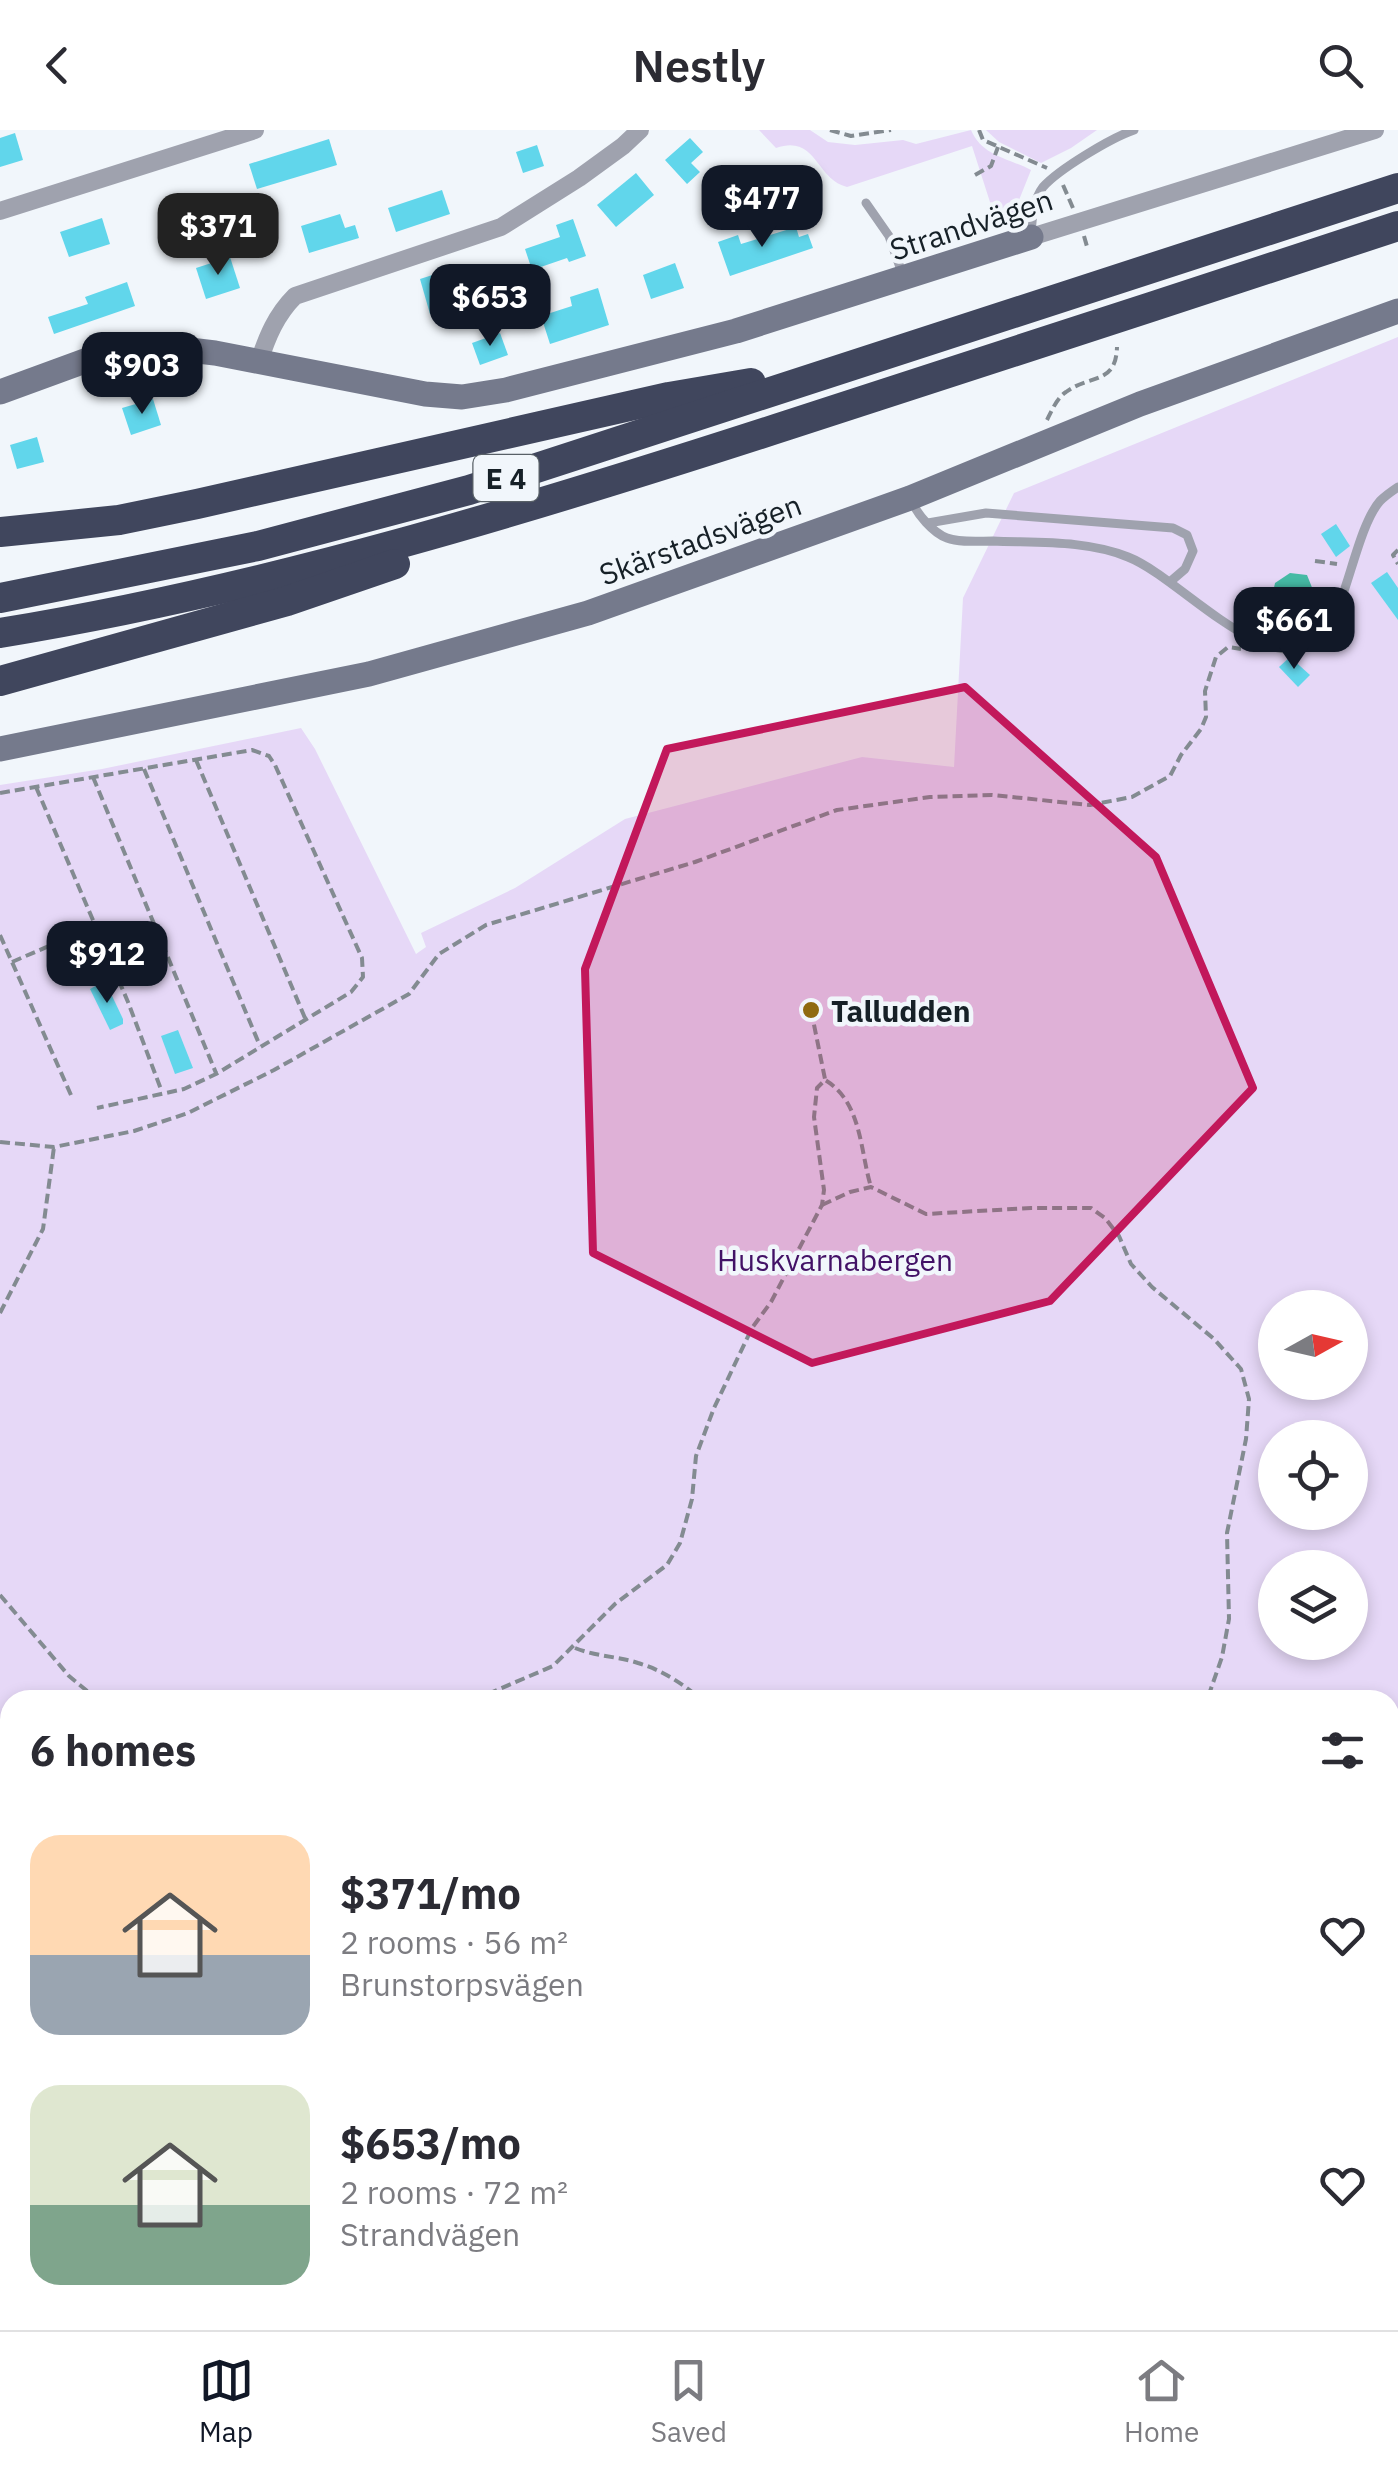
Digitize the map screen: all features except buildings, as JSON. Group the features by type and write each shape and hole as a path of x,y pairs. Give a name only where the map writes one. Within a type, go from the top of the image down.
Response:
{"highway":[{"name":"E 4","path":"0,598 258,546 450,495 1398,188"},
{"name":"E 4","path":"0,633 266,580 572,494 1398,226"},
{"path":"0,532 150,514 669,397 857,364"},
{"path":"0,681 287,600 428,553 572,494"}],"main road":[{"name":"Strandvägen","path":"0,392 93,358 134,348 164,347 462,397 506,390 736,332 1031,237"},
{"name":"Skärstadsvägen","path":"0,749 369,674 588,613 910,498 1140,404 1398,310"}],"street":[{"path":"0,211 255,130"},
{"path":"258,362 269,332 295,296 501,227 579,178 640,130"},
{"name":"Strandvägen","path":"1031,237 1375,130"}],"lane":[{"path":"1031,237 1032,213 1042,188 1128,131"},
{"path":"866,203 889,236 904,280"},
{"path":"910,498 916,511 946,538 1071,546 1132,558 1267,646 1293,649 1316,644 1334,617 1352,561 1379,502 1398,487"},
{"path":"928,523 986,513 1173,528 1188,535 1194,550 1185,569 1170,581"}],"path":[{"path":"830,130 851,136 890,130"},
{"path":"980,130 983,140 1046,168"},
{"path":"975,175 991,166 998,147"},
{"path":"1034,174 1057,159"},
{"path":"1001,230 1013,217 1024,193"},
{"path":"1052,440 1046,422 1060,397 1111,372 1117,347"},
{"path":"1398,550 1393,555 1398,564"},
{"path":"1315,561 1329,561"},
{"path":"0,1142 54,1147 134,1131 188,1113 409,994 439,954 486,925 696,862 836,810 930,797 992,795 1090,804 1132,797 1170,776 1201,729 1206,718 1205,691 1216,657 1228,647"},
{"path":"0,793 252,750 269,756 362,958 365,968 360,983 216,1074 184,1089 97,1108"},
{"path":"196,760 305,1020"},
{"path":"144,768 260,1047"},
{"path":"92,778 216,1074"},
{"path":"36,787 163,1093"},
{"path":"12,962 94,926"},
{"path":"0,936 71,1095"},
{"path":"811,1010 826,1080 838,1088 848,1103 860,1132 871,1188"},
{"path":"497,1690 553,1666 616,1604 667,1566 680,1542 692,1498 696,1456 714,1408 752,1328 772,1302 822,1205 824,1190 814,1117 817,1088 826,1080"},
{"path":"0,1312 43,1230 54,1147"},
{"path":"822,1205 850,1192 871,1188 926,1214 1091,1208 1106,1218 1131,1264 1152,1288 1214,1339 1240,1369 1249,1399 1246,1439 1228,1533 1229,1619 1210,1690"},
{"path":"0,1596 69,1676 86,1690"},
{"path":"575,1648 600,1658 637,1662 690,1690"}],"highlighted area":[{"path":"965,687 1156,857 1253,1088 1050,1301 812,1363 593,1253 585,969 667,749"}],"green space":[{"path":"759,130 810,130 828,142 855,145 903,140 916,144 971,130 989,151 1031,170 1015,210 998,227 972,146 847,187 828,176 808,152 790,145 776,148"},
{"path":"986,130 1097,130 1041,163 999,142"},
{"name":"Huskvarnabergen","path":"1398,337 1398,1690 0,1690 0,785 102,769 301,728 416,954 426,947 421,933 515,888 625,819 862,757 954,767 963,598 1014,493"}],"shaded area":[{"path":"1290,573 1307,575 1313,590 1310,618 1296,631 1281,621 1274,604 1275,583"}],"place":[{"name":"Talludden","path":"811,1010"}]}
